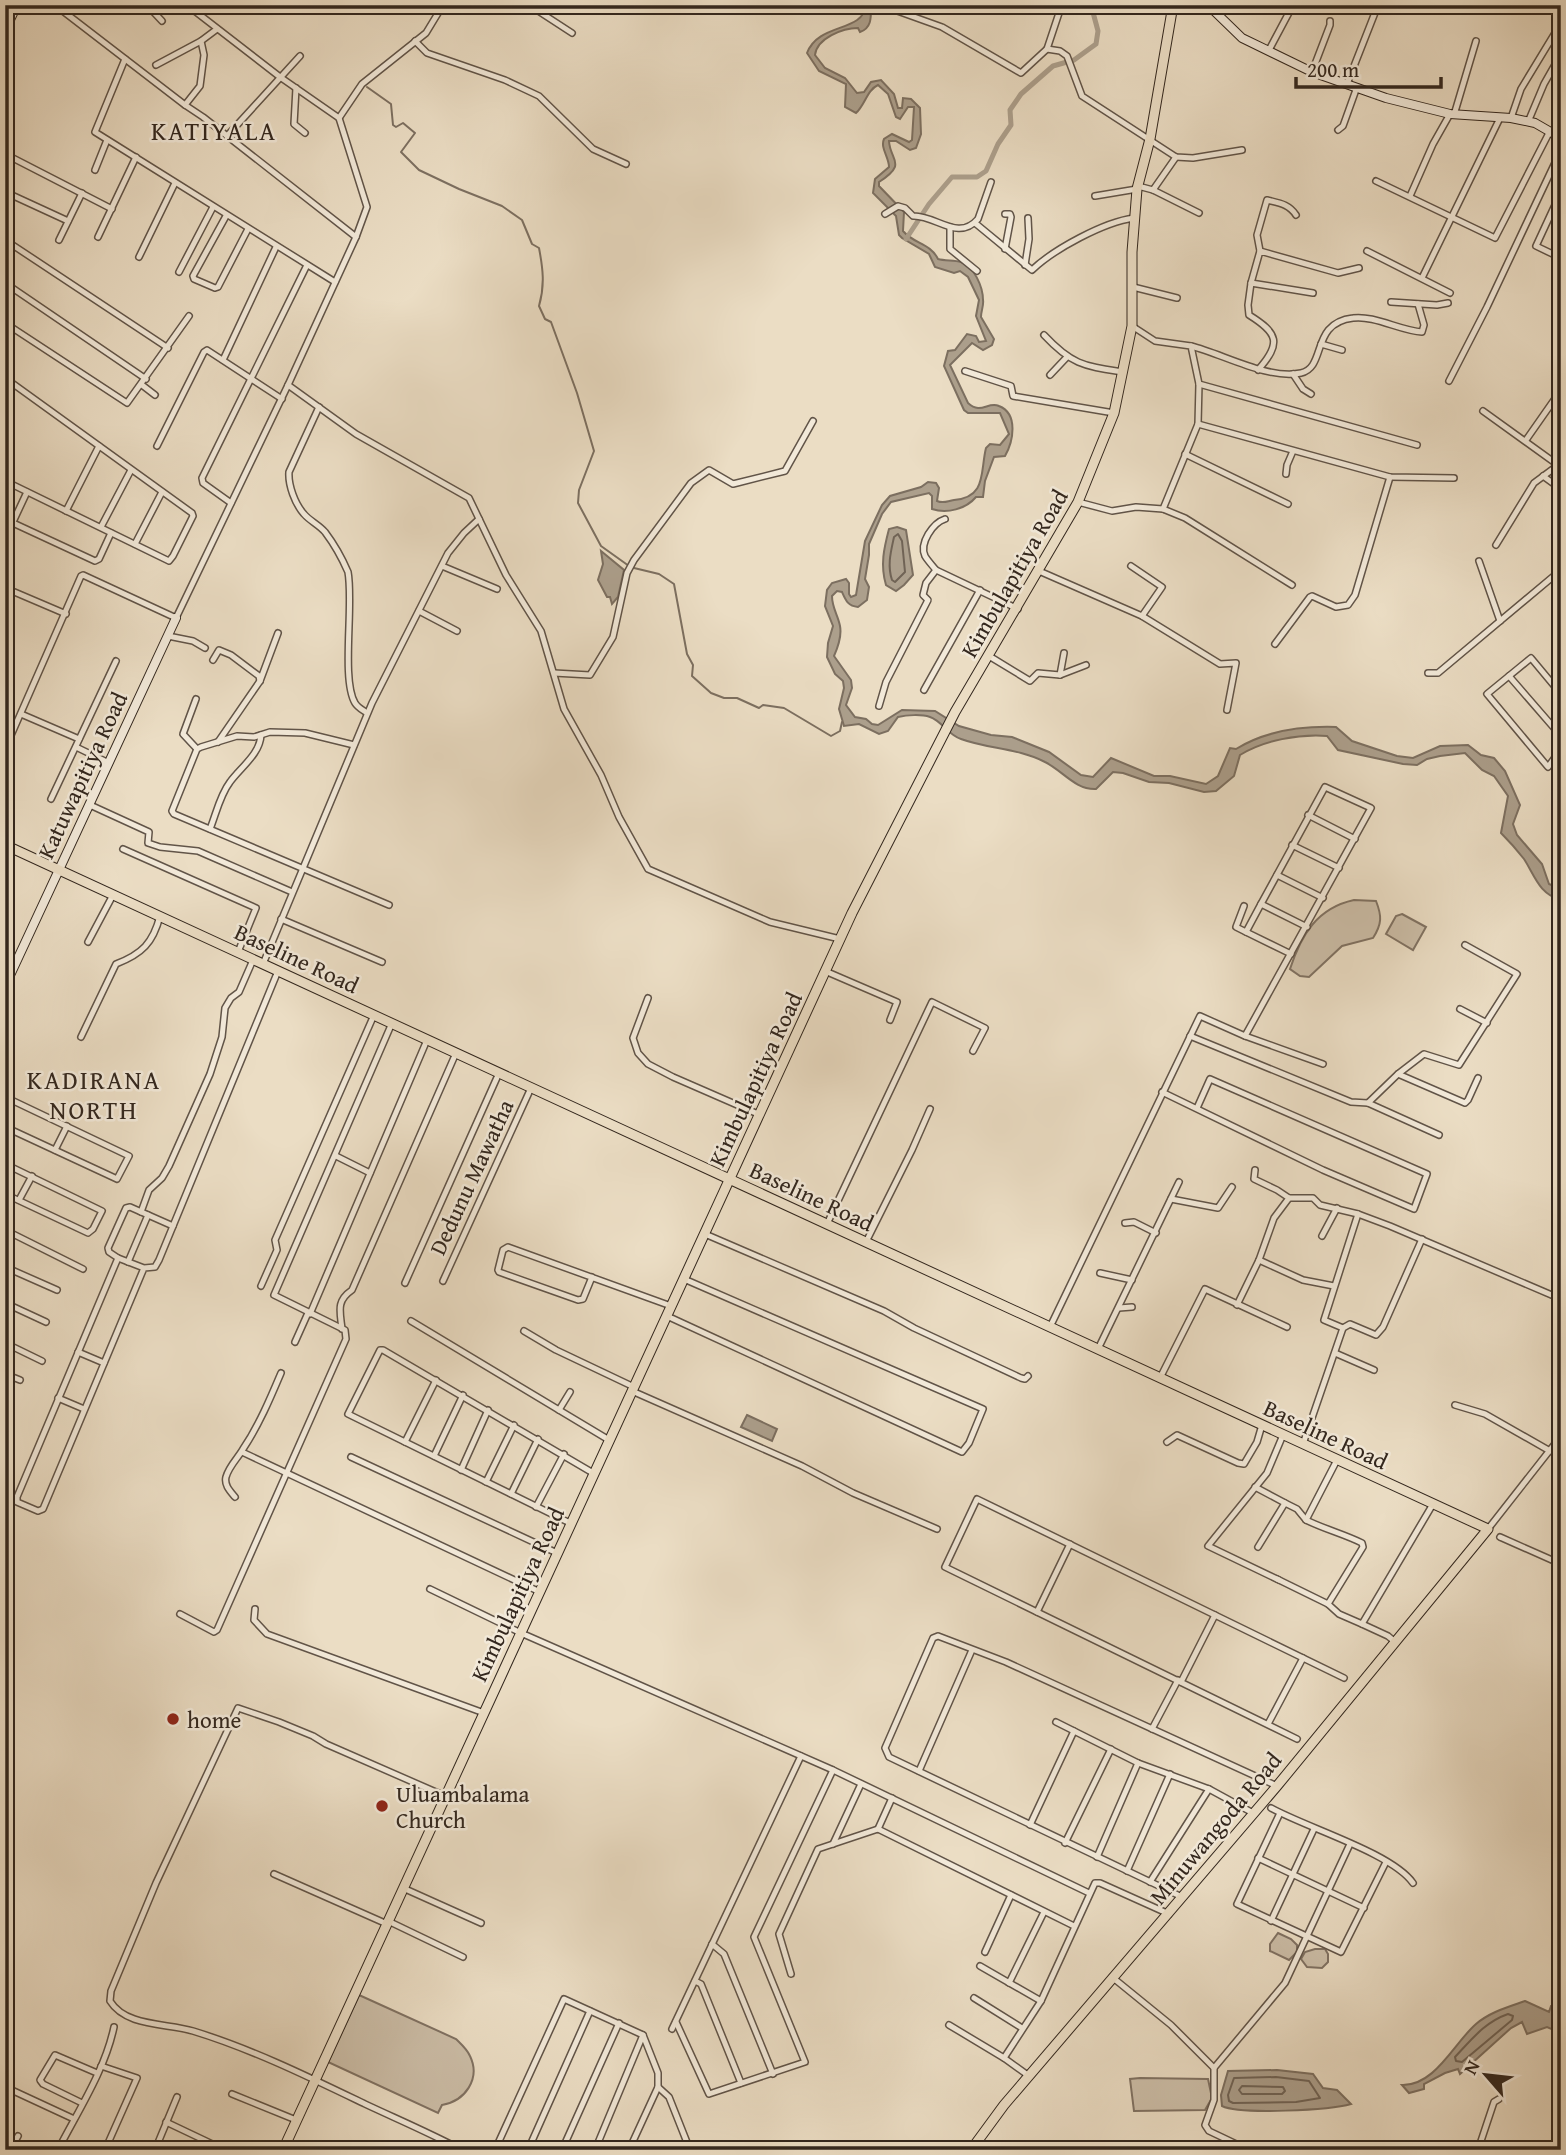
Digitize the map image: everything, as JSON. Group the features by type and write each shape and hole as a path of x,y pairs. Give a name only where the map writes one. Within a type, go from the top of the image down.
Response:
{"main road":[{"name":"Kimbulapitiya Road","path":"285,2149 840,939 955,712 1079,502 1114,412 1132,326 1134,218 1173,5"},
{"name":"Baseline Road","path":"5,845 1488,1529"},
{"name":"Minuwangoda Road","path":"971,2150 1029,2076 1254,1814 1488,1529"}],"street":[{"path":"5,30 17,5"},
{"path":"55,5 356,237"},
{"path":"147,5 162,21"},
{"path":"5,749 81,576 176,618 282,399 367,207 339,118 280,78 187,5"},
{"path":"339,118 362,84 426,33 443,5"},
{"path":"529,5 572,33"},
{"path":"890,8 942,27 1021,73 1047,49 1060,10 1049,5"},
{"path":"1208,5 1242,38 1312,72 1385,97 1452,115 1511,118 1528,122 1561,138"},
{"path":"1269,50 1293,5"},
{"path":"1347,84 1378,5"},
{"path":"1312,72 1330,25 1329,21"},
{"path":"1511,118 1521,89 1561,23"},
{"path":"156,65 201,41 217,29"},
{"path":"185,105 201,86 204,55 201,41"},
{"path":"415,41 427,53 505,80 539,96 593,149 626,164"},
{"path":"1410,196 1433,144 1452,115 1476,41"},
{"path":"1047,49 1060,51 1067,56 1082,96 1177,157 1192,158 1242,150"},
{"path":"1528,122 1544,84 1561,54"},
{"path":"227,136 300,56"},
{"path":"125,59 94,130 175,184 335,282"},
{"path":"1338,130 1343,127 1357,87"},
{"path":"296,88 294,124 305,133"},
{"path":"1422,278 1500,118"},
{"path":"1376,181 1495,238 1550,131"},
{"path":"95,170 107,140"},
{"path":"1449,381 1561,150"},
{"path":"5,154 112,209"},
{"path":"98,237 136,157"},
{"path":"1153,190 1177,157"},
{"path":"886,214 898,206 905,208 913,216 961,228 975,223 991,182"},
{"path":"139,257 175,184"},
{"path":"1095,196 1138,187 1153,190 1199,213"},
{"path":"5,191 68,221"},
{"path":"1561,192 1536,246 1561,258"},
{"path":"59,240 82,193"},
{"path":"1258,370 1272,352 1275,340 1273,333 1265,325 1249,316 1248,305 1260,251 1258,235 1267,200 1291,208 1296,215"},
{"path":"179,272 213,207"},
{"path":"1004,249 1011,216 1005,214"},
{"path":"226,216 193,276 194,279 218,287 248,229"},
{"path":"1024,265 1029,239 1028,218"},
{"path":"975,223 1032,270 1046,256 1061,248 1111,224 1134,218"},
{"path":"950,227 950,249 977,271"},
{"path":"5,240 168,348"},
{"path":"223,360 276,247"},
{"path":"1260,251 1338,273 1359,268"},
{"path":"1367,251 1450,293"},
{"path":"231,503 201,481 307,265"},
{"path":"5,283 146,379"},
{"path":"1251,283 1313,293"},
{"path":"1133,287 1177,298"},
{"path":"1391,302 1448,303"},
{"path":"1132,326 1155,341 1191,346 1258,370 1293,373 1310,369 1327,330 1351,318 1357,317 1422,332 1424,325 1418,304"},
{"path":"5,323 127,403 190,316"},
{"path":"1044,335 1067,357 1085,366 1123,372"},
{"path":"1321,344 1342,350"},
{"path":"1163,509 1198,424 1199,384 1191,346"},
{"path":"157,446 207,350 282,399"},
{"path":"1050,375 1067,357"},
{"path":"965,371 1011,386 1013,396 1114,412"},
{"path":"1293,373 1303,389 1311,394"},
{"path":"5,378 193,514 169,561 5,481"},
{"path":"1199,384 1417,445"},
{"path":"142,385 155,395"},
{"path":"288,385 356,434 469,498 506,575 541,631 564,709 648,869 769,922 840,939"},
{"path":"1526,440 1561,390"},
{"path":"319,407 289,472 289,479 298,506 324,531 348,572 353,699 356,706 368,713"},
{"path":"1483,411 1559,464 1534,483 1496,545"},
{"path":"554,673 590,675 613,637 627,573 691,483 709,470 733,484 785,471 813,421"},
{"path":"1198,424 1391,477 1454,478"},
{"path":"66,511 99,446"},
{"path":"1286,474 1284,465 1293,451"},
{"path":"1185,454 1288,504"},
{"path":"101,527 131,470"},
{"path":"1542,476 1561,489"},
{"path":"1275,644 1310,597 1336,607 1348,604 1355,595 1391,477"},
{"path":"5,538 27,492"},
{"path":"135,544 162,492"},
{"path":"1079,502 1112,511 1136,507 1163,509 1185,518 1292,585"},
{"path":"128,1262 145,1213 149,1190 162,1178 169,1166 210,1074 222,1037 225,1009 258,962 281,919 368,713 442,566 464,533 479,519"},
{"path":"945,519 937,522 924,543 924,554 936,570 1018,609"},
{"path":"13,523 95,561 99,559 111,533"},
{"path":"1479,561 1500,621"},
{"path":"442,566 497,589"},
{"path":"1131,566 1162,587 1142,616"},
{"path":"879,706 886,682 928,600 923,595 926,583 936,570"},
{"path":"1428,673 1438,673 1561,570"},
{"path":"1039,571 1142,616 1220,663 1236,663 1227,710"},
{"path":"5,588 66,614"},
{"path":"924,690 979,590"},
{"path":"419,611 457,631"},
{"name":"Katuwapitiya Road","path":"5,986 176,618"},
{"path":"218,742 260,681 278,633"},
{"path":"168,636 193,641 205,649"},
{"path":"213,660 219,650 231,654 259,676 260,681"},
{"path":"1060,675 1064,653"},
{"path":"989,656 1030,681 1038,673 1060,675 1087,665"},
{"path":"1561,694 1531,658 1487,694 1548,767 1561,749"},
{"path":"51,799 116,661"},
{"path":"1509,676 1561,736"},
{"path":"196,699 183,734 188,743 197,749"},
{"path":"21,714 79,739"},
{"path":"354,745 305,733 270,732 237,736 197,749 172,811 210,830 389,905"},
{"path":"210,830 226,790 261,743 261,735"},
{"path":"76,747 109,763"},
{"path":"1245,1036 1371,808 1325,787 1246,932"},
{"path":"90,805 149,832 148,843 198,851 292,892"},
{"path":"1308,816 1355,839"},
{"path":"1292,845 1339,868"},
{"path":"123,849 256,908 238,952"},
{"path":"1277,875 1323,898"},
{"path":"88,942 113,894"},
{"path":"1261,904 1307,927"},
{"path":"1244,906 1236,927 1292,954"},
{"path":"81,1037 116,964 135,957 155,936 160,916"},
{"path":"281,919 382,962"},
{"path":"1368,1103 1424,1054 1460,1065 1517,974 1465,945"},
{"path":"173,1226 131,1207 125,1209 107,1248 108,1252 144,1268 155,1267 173,1226 278,971"},
{"path":"825,971 897,1002 890,1020"},
{"path":"648,998 633,1038 638,1053 648,1064 758,1114"},
{"path":"827,1224 932,1002 985,1028 973,1051"},
{"path":"1460,1009 1486,1023"},
{"path":"261,1286 277,1250 275,1240 374,1015"},
{"path":"1050,1327 1200,1016 1245,1036 1324,1064"},
{"path":"180,1614 205,1629 214,1632 217,1630 346,1339 342,1329 275,1295 391,1023"},
{"path":"1191,1036 1351,1101 1368,1103 1439,1135"},
{"path":"295,1342 427,1040"},
{"path":"342,1329 340,1302 352,1290 456,1053"},
{"path":"405,1283 499,1073"},
{"path":"1398,1074 1465,1103 1478,1078"},
{"path":"1162,1092 1323,1170 1414,1209 1427,1174 1210,1079 1197,1108"},
{"name":"Dedunu Mawatha","path":"443,1282 531,1088"},
{"path":"5,1097 129,1156 117,1179 5,1127"},
{"path":"866,1242 930,1109"},
{"path":"55,1150 67,1126"},
{"path":"336,1156 370,1173"},
{"path":"5,1164 102,1211 88,1233 5,1194"},
{"path":"1255,1170 1254,1179 1289,1198 1313,1198 1320,1205 1358,1214 1561,1299"},
{"path":"19,1200 32,1176"},
{"path":"1098,1349 1179,1182"},
{"path":"1171,1199 1218,1208 1232,1186"},
{"path":"1237,1305 1259,1260 1274,1218 1289,1198"},
{"path":"1322,1236 1337,1208"},
{"path":"1343,1328 1324,1320 1358,1214"},
{"path":"1125,1223 1134,1222 1156,1233"},
{"path":"5,1230 83,1269"},
{"path":"705,1234 884,1311 1021,1378 1028,1376"},
{"path":"1303,1444 1343,1328 1350,1324 1376,1335 1383,1327 1422,1239"},
{"path":"592,1277 583,1299 578,1300 498,1270 503,1250 508,1247 592,1277 671,1306"},
{"path":"118,1258 17,1497 20,1505 38,1511 43,1509 144,1268"},
{"path":"1259,1260 1303,1280 1334,1286"},
{"path":"5,1267 57,1290"},
{"path":"1100,1273 1132,1280"},
{"path":"667,1316 962,1452 979,1422 983,1409 684,1279"},
{"path":"1160,1378 1205,1289 1287,1327"},
{"path":"5,1303 46,1322"},
{"path":"1119,1308 1132,1307"},
{"path":"411,1321 609,1440"},
{"path":"524,1331 633,1389 802,1466 853,1493 937,1529"},
{"path":"5,1343 42,1360"},
{"path":"570,1523 348,1415 380,1350 463,1395 593,1473"},
{"path":"78,1352 104,1363"},
{"path":"1335,1353 1374,1370"},
{"path":"5,1374 20,1380"},
{"path":"235,1497 226,1486 226,1479 261,1417 281,1374"},
{"path":"405,1442 436,1380"},
{"path":"558,1410 570,1392"},
{"path":"433,1456 463,1395"},
{"path":"58,1398 84,1409"},
{"path":"1455,1405 1485,1414 1550,1451"},
{"path":"461,1470 488,1410"},
{"path":"486,1482 514,1425"},
{"path":"1167,1442 1177,1435 1244,1464 1257,1442 1262,1425"},
{"path":"1283,1435 1267,1472 1208,1546 1328,1604 1339,1614 1394,1641"},
{"path":"1488,1529 1561,1436"},
{"path":"511,1494 538,1439"},
{"path":"242,1452 540,1591"},
{"path":"536,1507 564,1454"},
{"path":"351,1457 557,1553"},
{"path":"1306,1520 1337,1460"},
{"path":"1255,1487 1297,1509 1306,1520 1362,1543 1363,1547 1328,1604"},
{"path":"1297,1739 945,1567 977,1499 1344,1678"},
{"path":"1258,1547 1285,1503"},
{"path":"1362,1624 1433,1504"},
{"path":"1500,1537 1561,1564"},
{"path":"1037,1612 1070,1544"},
{"path":"1277,1579 1297,1589"},
{"path":"430,1589 521,1633 833,1770 1089,1893"},
{"path":"255,1609 254,1620 267,1634 484,1713"},
{"path":"1153,1729 1215,1615"},
{"path":"1182,1897 889,1757 885,1748 933,1638 938,1636 1006,1662 1277,1786"},
{"path":"919,1771 972,1650"},
{"path":"1268,1724 1303,1658"},
{"path":"445,1796 313,1736 238,1708 161,1871 111,1991 110,2001 113,2006 135,2019 176,2026 221,2039 462,2150"},
{"path":"1056,1722 1138,1763 1209,1789 1254,1814"},
{"path":"1030,1825 1074,1731"},
{"path":"1065,1843 1111,1749"},
{"path":"672,2029 801,1756"},
{"path":"1097,1857 1138,1763"},
{"path":"676,2022 709,2094 805,2062 754,1937 833,1770"},
{"path":"1127,1871 1170,1774"},
{"path":"833,1844 861,1784"},
{"path":"1150,1882 1209,1789"},
{"path":"878,1829 892,1798"},
{"path":"1271,1808 1406,1872 1413,1883"},
{"path":"1280,1813 1237,1904 1271,1921 1341,1952 1386,1862"},
{"path":"791,1974 779,1934 818,1849 878,1829 1074,1926"},
{"path":"1271,1921 1314,1829"},
{"path":"1249,2150 1209,2131 1205,2124 1214,2100 1214,2068 1285,1983 1350,1844"},
{"path":"1258,1858 1364,1908"},
{"path":"274,1874 463,1957"},
{"path":"1004,2058 1041,2001 1092,1886 1100,1883 1168,1914"},
{"path":"403,1888 481,1923"},
{"path":"985,1952 1011,1895"},
{"path":"1009,1983 1044,1912"},
{"path":"712,1944 724,1954 772,2074"},
{"path":"980,1966 1041,2001"},
{"path":"1112,1977 1171,2025 1214,2068"},
{"path":"695,1981 701,1984 741,2083"},
{"path":"974,1998 1022,2028"},
{"path":"495,2150 564,1999 643,2035 659,2073 658,2087 629,2150"},
{"path":"528,2150 590,2011"},
{"path":"562,2150 619,2023"},
{"path":"949,2025 1029,2076"},
{"path":"58,2150 101,2066 111,2043 114,2027"},
{"path":"595,2150 643,2035"},
{"path":"82,2103 40,2080 55,2054 97,2073"},
{"path":"101,2066 137,2078 105,2150"},
{"path":"5,2087 74,2119"},
{"path":"658,2087 669,2097 690,2150"},
{"path":"232,2094 296,2120"},
{"path":"155,2150 177,2097"},
{"path":"1478,2150 1494,2102 1499,2099"},
{"path":"166,2122 225,2150"},
{"path":"10,2150 18,2136"}],"shaded area":[{"path":"1354,900 1376,901 1380,920 1373,938 1342,946 1309,977 1300,976 1290,969 1305,934 1320,916"},
{"path":"1402,914 1426,927 1413,950 1386,934 1396,916"},
{"path":"1278,1933 1297,1945 1297,1952 1289,1960 1270,1951 1270,1944"},
{"path":"1325,1949 1328,1954 1328,1962 1322,1968 1307,1967 1301,1959 1305,1952"},
{"path":"359,1995 456,2039 467,2051 473,2065 472,2081 464,2094 442,2105 438,2113 328,2062"},
{"path":"1130,2079 1208,2079 1212,2098 1205,2110 1134,2111"}],"water":[{"path":"866,5 871,5 867,28 860,32 858,28 852,28 832,35 820,44 815,55 825,68 845,78 857,93 864,92 871,82 881,80 894,94 898,108 902,108 903,98 911,99 920,108 921,134 916,148 910,150 896,141 889,141 895,166 888,176 879,182 879,186 904,212 903,231 907,235 931,250 938,259 966,264 977,278 983,295 981,317 994,339 992,345 983,350 972,343 950,365 968,403 977,408 999,406 1010,415 1013,429 1005,456 994,457 985,481 983,497 976,497 962,507 950,511 932,509 932,496 929,493 891,502 882,514 869,544 865,579 869,587 867,600 858,607 852,606 842,592 837,591 832,596 840,630 834,656 851,680 852,688 846,705 855,717 878,725 902,710 935,711 959,726 991,735 1012,737 1049,752 1081,775 1093,777 1111,758 1154,776 1170,776 1206,784 1218,776 1230,748 1236,749 1272,734 1311,727 1336,727 1352,741 1397,756 1413,758 1440,746 1468,745 1481,755 1494,758 1505,771 1520,805 1513,824 1517,835 1542,864 1549,884 1561,889 1561,900 1543,889 1524,859 1501,833 1508,796 1494,776 1482,770 1465,753 1427,759 1417,765 1403,764 1338,750 1327,736 1305,736 1271,742 1240,755 1234,776 1216,791 1204,792 1169,783 1149,782 1113,772 1096,789 1075,783 1035,757 956,737 934,719 926,716 898,717 888,731 879,734 859,724 844,726 839,709 843,681 835,674 827,657 833,626 825,606 827,590 832,583 846,579 849,583 849,594 851,597 856,595 865,541 882,505 890,496 921,487 928,482 936,483 939,488 937,501 965,498 977,489 980,482 986,448 990,444 1000,445 1009,434 1000,413 968,413 964,410 944,366 948,351 955,350 967,334 976,336 979,342 986,341 976,316 979,300 968,277 960,271 954,273 935,267 929,254 902,238 899,235 896,216 873,193 875,179 889,167 883,146 884,139 892,134 909,142 912,140 914,107 908,107 900,119 896,117 888,94 878,85 871,90 856,113 845,107 846,84 819,71 807,53 821,36 857,20"},
{"path":"897,527 906,530 913,575 896,591 886,585 883,564 889,529"},
{"path":"601,551 624,570 618,597 612,604 598,580 603,564"},
{"path":"747,1415 777,1429 772,1441 741,1427"},
{"path":"1525,2001 1549,2012 1551,2006 1561,2007 1561,2033 1547,2027 1527,2034 1522,2022 1511,2028 1460,2074 1458,2069 1445,2073 1424,2084 1424,2089 1409,2093 1402,2085 1424,2079 1434,2071 1481,2020"},
{"path":"1277,2070 1313,2074 1323,2088 1337,2090 1351,2104 1286,2111 1232,2109 1222,2106 1221,2095 1228,2071"}],"waterway":[{"path":"906,239 929,204 952,177 977,177 986,171 998,144 1011,125 1010,110 1021,94 1053,66 1074,60 1096,44 1098,31 1091,5"},
{"path":"367,87 391,104 393,125 396,127 403,123 415,133 401,152 419,170 502,206 522,220 532,244 539,248 543,277 539,306 545,319 551,322 577,393 594,451 579,490 578,503 601,546 629,566"},
{"path":"634,568 659,574 674,584 687,654 693,665 692,676 711,693 724,698 737,698 759,708 763,705 784,708 831,736 840,731 842,722"}],"place":[{"name":"home","path":"173,1719"},
{"name":"Uluambalama Church","path":"382,1806"}],"district":[{"name":"KATIYALA","path":"214,130"},
{"name":"KADIRANA NORTH","path":"94,1094"}]}
